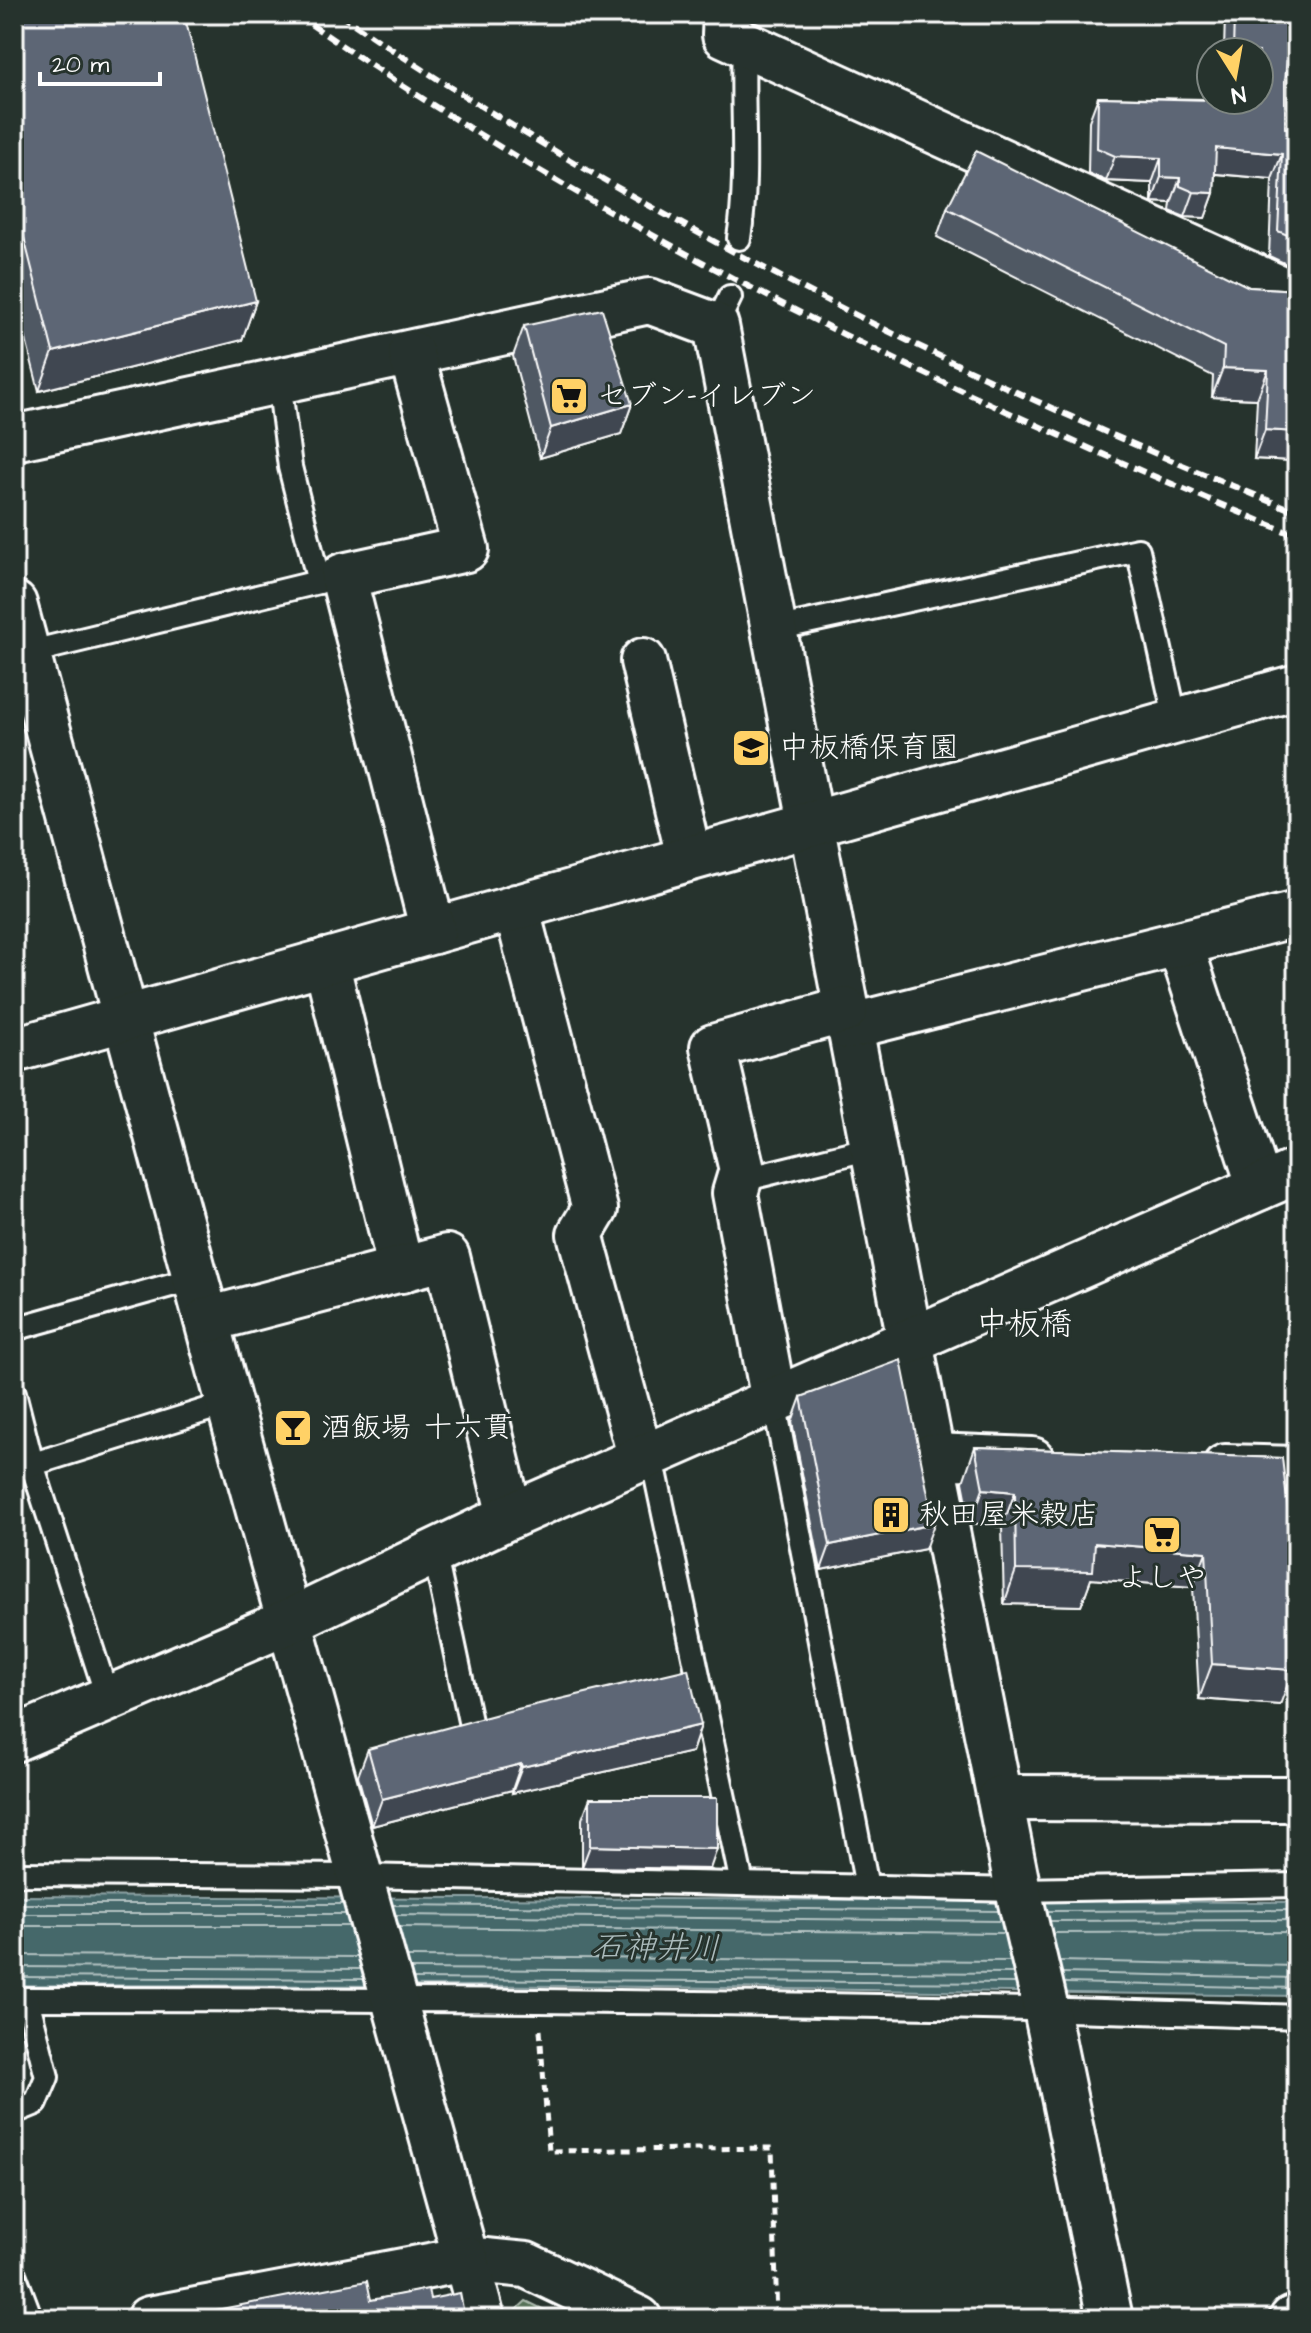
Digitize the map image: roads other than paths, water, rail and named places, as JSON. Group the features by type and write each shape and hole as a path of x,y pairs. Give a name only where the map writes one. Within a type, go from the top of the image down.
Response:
{"street":[{"path":"735,29 1297,296"},
{"path":"14,438 649,301 723,312 775,629 813,821 871,1148 1018,1890 1046,2009 1110,2319"},
{"path":"411,353 466,549 331,579 433,931"},
{"path":"14,604 229,1403 292,1620 359,1876 482,2319"},
{"path":"643,661 689,857"},
{"path":"14,1050 813,821 1297,687"},
{"path":"516,907 595,1209 580,1234 641,1459"},
{"path":"774,1401 735,1193 742,1170 713,1047 1180,944 1297,914"},
{"path":"14,1739 292,1620 510,1516 1279,1179 1180,944"},
{"path":"326,961 401,1270"},
{"path":"207,1320 447,1257 510,1516"},
{"path":"932,1456 1075,1461"},
{"path":"1186,1465 1297,1469"},
{"path":"1000,1798 1297,1799"},
{"path":"149,2319 466,2259 526,2265 639,2319"}],"lane":[{"path":"735,29 744,205 739,238"},
{"path":"27,653 331,579 290,467 279,381"},
{"path":"775,629 1138,550 1176,721"},
{"path":"738,1181 871,1148"},
{"path":"14,1329 196,1278"},
{"path":"14,1393 23,1467 108,1699"},
{"path":"774,1401 867,1887"},
{"path":"23,1467 229,1403"},
{"path":"641,1459 656,1476 742,1884"},
{"path":"434,1551 471,1726"},
{"path":"14,1874 359,1876 1018,1890 1297,1885"},
{"path":"14,2112 36,2103 47,2077 21,1999 538,2001 1046,2009 1297,2017"},
{"path":"14,2274 31,2319"}],"water":[{"name":"石神井川","path":"14,1896 1297,1902 1297,1996 578,1986 14,1985"}],"railway":[{"path":"296,14 536,169 782,304 1035,424 1297,536"},
{"path":"339,14 568,159 804,289 1048,406 1297,512"}],"place":[{"name":"セブン-イレブン","path":"569,396"},
{"name":"中板橋保育園","path":"751,748"},
{"name":"酒飯場 十六貫","path":"293,1428"},
{"name":"秋田屋米穀店","path":"891,1515"},
{"name":"よしや","path":"1162,1535"}],"district":[{"name":"中板橋","path":"1024,1324"}]}
